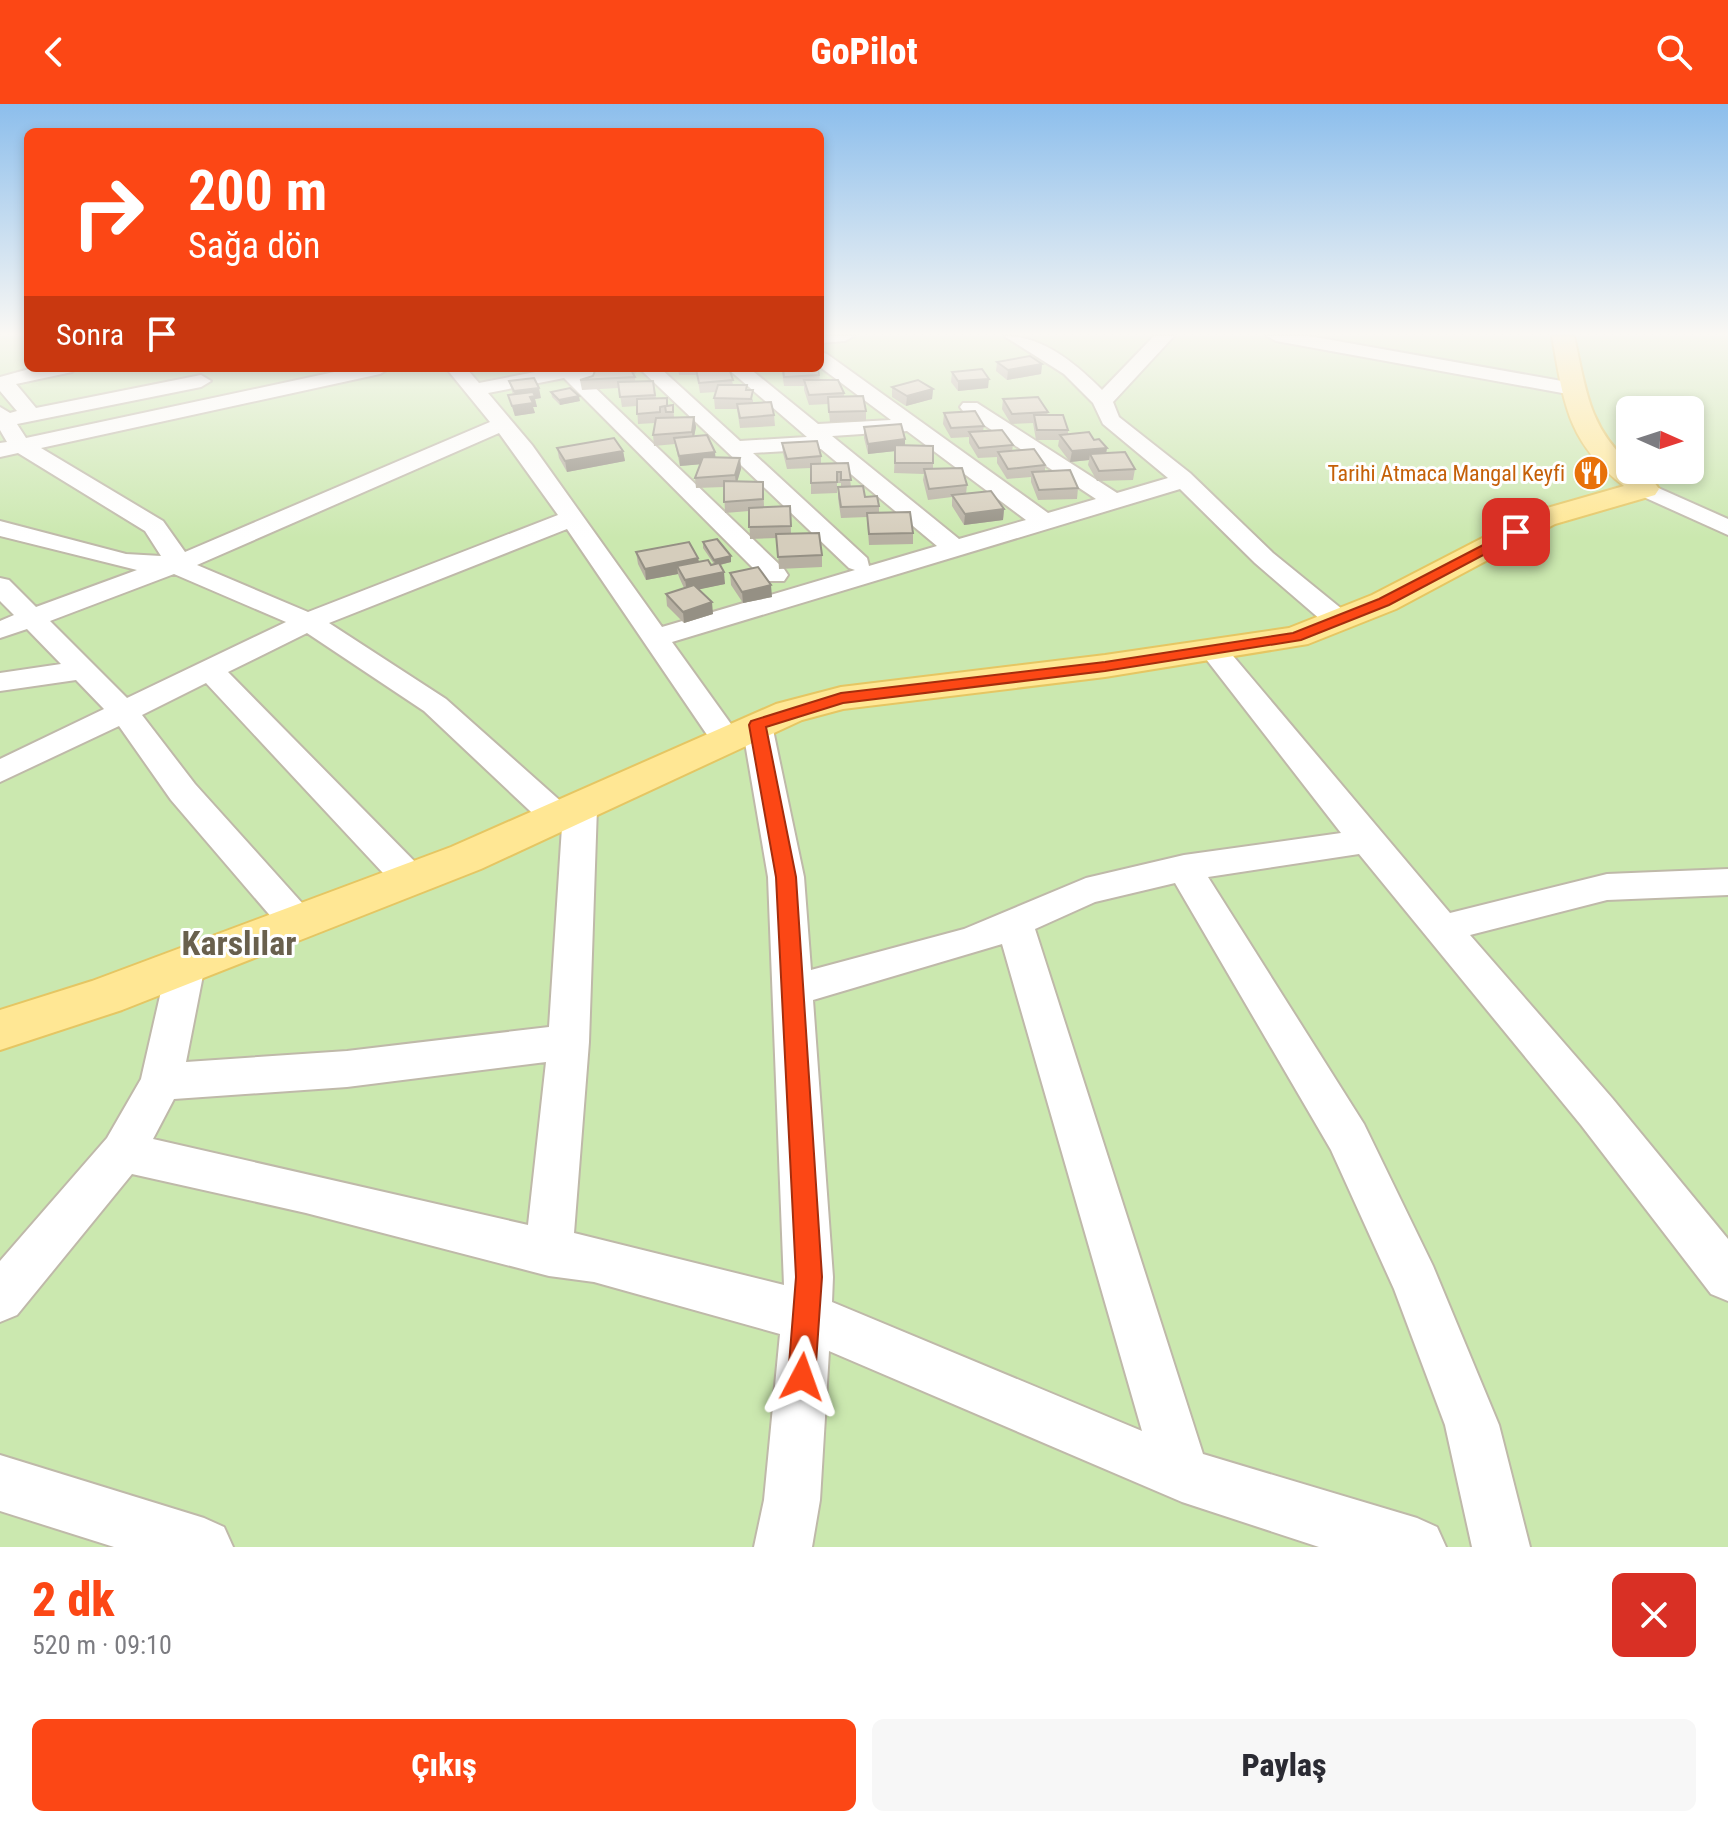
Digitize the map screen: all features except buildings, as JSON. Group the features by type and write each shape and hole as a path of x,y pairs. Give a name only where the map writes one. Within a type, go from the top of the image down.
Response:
{"main road":[{"path":"1576,403 1589,439 1610,463 1645,489"},
{"path":"0,1030 186,965 410,879 568,812 741,731 841,698 1296,637 1384,602 1544,518 1645,489"}],"street":[{"path":"9,447 6,409 30,414 85,403"},
{"path":"9,447 214,403"},
{"path":"485,403 655,638 741,731 786,877 809,1277 792,1500 783,1547"},
{"path":"600,403 775,575"},
{"path":"687,403 858,563"},
{"path":"780,403 954,548"},
{"path":"883,403 1044,522"},
{"path":"1103,403 1110,420 1184,480 1264,558 1338,620"},
{"path":"970,407 1113,500"},
{"path":"0,630 175,565 503,424"},
{"path":"726,440 913,425"},
{"path":"9,447 154,526 172,550 175,565"},
{"path":"655,638 1184,480"},
{"path":"1645,489 1728,528"},
{"path":"0,772 211,672 308,622 570,519"},
{"path":"0,528 125,562 175,565 308,622 435,705 568,812 569,1042 549,1253"},
{"path":"0,586 125,713 183,792 298,923"},
{"path":"1213,650 1285,735 1367,841 1647,1169 1728,1277"},
{"path":"0,682 83,670"},
{"path":"211,672 410,879"},
{"path":"792,990 973,941 1086,891 1184,868 1367,841"},
{"path":"1184,868 1348,1138 1416,1283 1472,1425 1501,1547"},
{"path":"1444,928 1607,887 1728,882"},
{"path":"1014,923 1182,1475"},
{"path":"0,1298 123,1152 161,1082 186,965"},
{"path":"161,1082 347,1069 569,1042"},
{"path":"123,1152 306,1192 549,1253 594,1259 806,1316 1182,1475 1356,1538 1417,1547"},
{"path":"0,1483 204,1547"}],"green space":[{"path":"0,403 1616,403 1616,484 1704,484 1704,403 1728,403 1728,1547 0,1547"}],"place":[{"name":"Tarihi Atmaca Mangal Keyfi","path":"1591,473"}],"district":[{"name":"Karslılar","path":"239,943"}],"route":[{"path":"802,1377 809,1277 786,877 757,725 789,712 841,698 1105,666 1296,637 1384,602 1516,532"}]}
